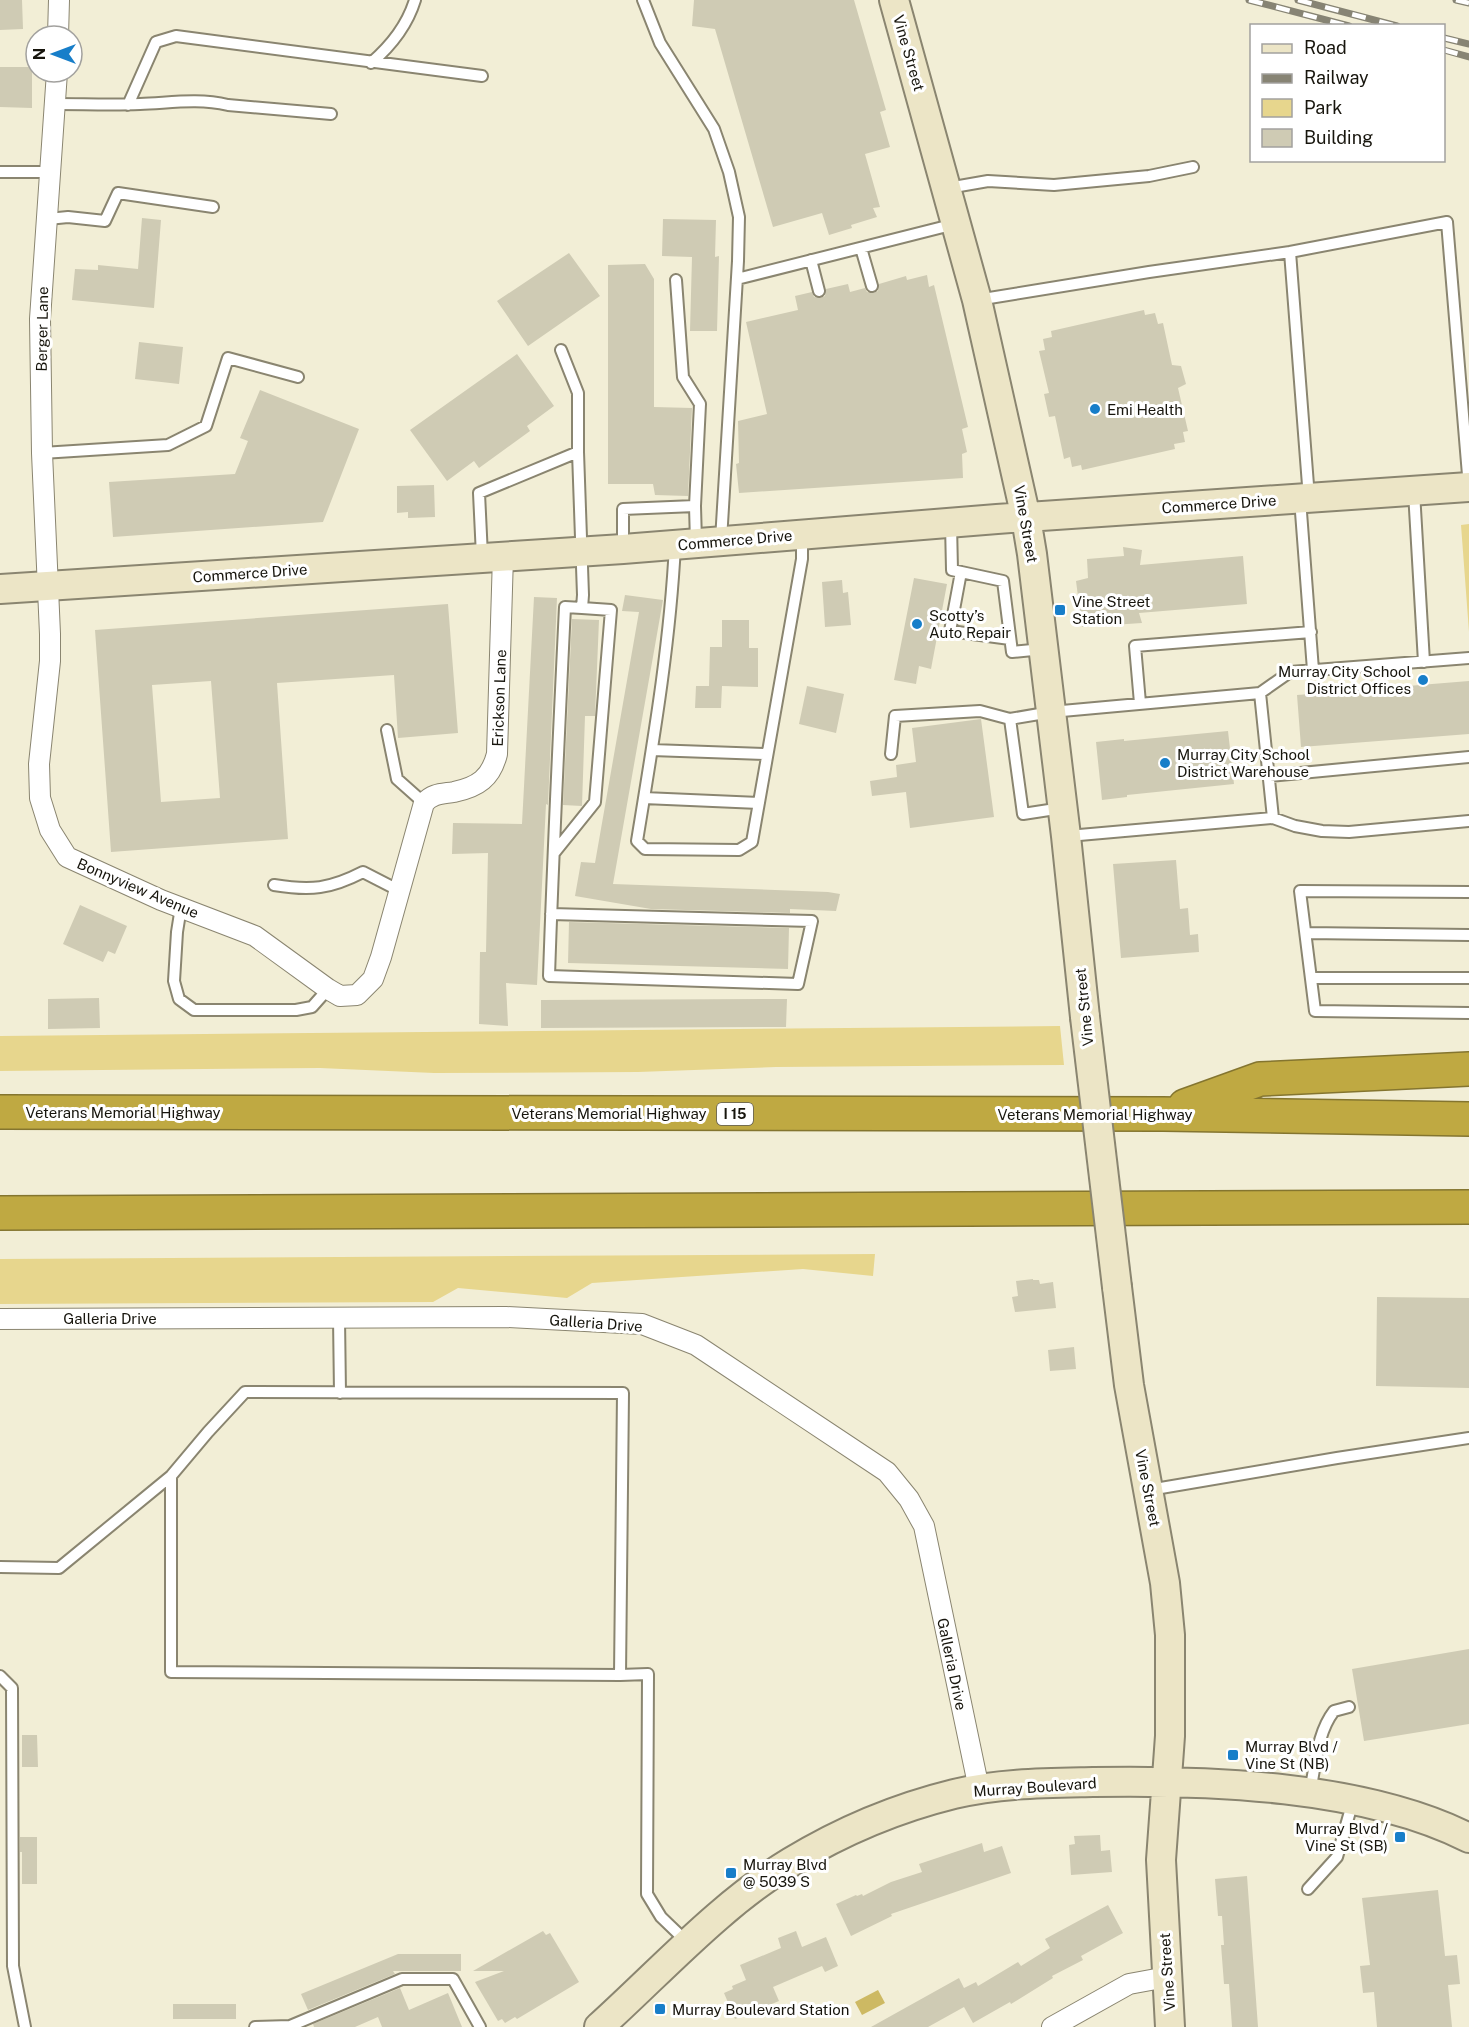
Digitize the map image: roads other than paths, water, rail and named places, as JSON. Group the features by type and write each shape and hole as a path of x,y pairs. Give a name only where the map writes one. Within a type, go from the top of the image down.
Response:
{"highway":[{"path":"1163,1114 1260,1079 1469,1069"},
{"name":"Veterans Memorial Highway","path":"0,1112 1163,1114 1469,1119"},
{"path":"0,1213 1469,1207"}],"street":[{"path":"58,24 59,0"},
{"name":"Vine Street","path":"894,0 948,188 977,300 1032,554 1117,1287 1130,1385 1165,1583 1170,1635 1170,1727 1161,1860 1170,2027"},
{"name":"Berger Lane","path":"47,586 40,319 57,84"},
{"name":"Commerce Drive","path":"0,588 623,549 951,523 1469,487"},
{"name":"Erickson Lane","path":"424,803 430,796 473,786 485,779 494,769 497,754 493,557"},
{"name":"Bonnyview Avenue","path":"47,586 50,661 39,764 40,798 50,830 67,857 181,908 255,936 340,996 357,995 373,979 400,891"},
{"path":"400,891 424,803"},
{"name":"Galleria Drive","path":"0,1319 506,1317 642,1324 696,1345 887,1472 909,1499 924,1526 979,1789"},
{"name":"Murray Boulevard","path":"599,2027 744,1894 791,1862 834,1839 899,1810 955,1793 1042,1783 1166,1782 1260,1788 1353,1801 1411,1815 1469,1838"},
{"path":"1052,2027 1123,1987 1167,1977"}],"lane":[{"path":"371,63 387,50 408,21 414,0"},
{"path":"644,0 660,43 714,129 729,172 738,217 737,279 697,543 670,620 637,841 645,849 739,850 752,842 802,559 802,534"},
{"path":"128,105 156,42 176,36 482,76"},
{"path":"56,104 128,105 184,100 212,101 228,105 331,114"},
{"path":"948,188 988,181 1054,185 1149,176 1193,167"},
{"path":"0,172 51,172"},
{"path":"48,219 68,217 105,221 118,194 213,207"},
{"path":"977,300 1290,252 1447,222 1469,487"},
{"path":"737,279 957,223"},
{"path":"861,248 872,286"},
{"path":"1290,252 1314,670"},
{"path":"811,260 819,291"},
{"path":"676,280 683,377 700,404 695,506 697,543"},
{"path":"561,350 578,393 582,608"},
{"path":"42,453 168,445 206,426 228,357 298,377"},
{"path":"493,557 479,493 578,452"},
{"path":"1414,491 1424,662"},
{"path":"623,549 623,509 695,506"},
{"path":"951,523 952,570 1002,581 1012,652 1043,649"},
{"path":"961,572 950,631 1010,639"},
{"path":"551,914 812,921 798,984 549,976 551,914 565,607 611,610 595,802 554,853"},
{"path":"1140,703 1135,646 1311,632"},
{"path":"891,754 895,716 980,711 1010,719 1051,712 1260,693 1290,672 1469,658"},
{"path":"1260,693 1273,818"},
{"path":"1010,719 1023,814 1062,808"},
{"path":"387,730 397,779 424,803"},
{"path":"652,750 767,754"},
{"path":"1269,776 1469,757"},
{"path":"644,798 759,803"},
{"path":"1066,836 1273,818 1295,826 1322,831 1349,832 1469,821"},
{"path":"274,885 302,890 347,880 363,872 400,891"},
{"path":"1469,892 1300,891 1315,1011 1469,1013"},
{"path":"181,908 174,981 179,999 194,1010 297,1010 312,1006 328,989"},
{"path":"1306,933 1469,935"},
{"path":"1311,978 1469,978"},
{"path":"339,1318 340,1393"},
{"path":"0,1567 58,1568 171,1476 245,1392 623,1393 620,1675"},
{"path":"1148,1490 1469,1438"},
{"path":"171,1476 171,1672 648,1674 647,1894 661,1917 689,1944"},
{"path":"0,1676 12,1688 14,1966 25,2027"},
{"path":"1310,1794 1322,1733 1327,1720 1334,1711 1349,1707"},
{"path":"1308,1888 1337,1857 1353,1801"},
{"path":"255,2027 290,2026 402,1979 453,1979 480,2027"}],"railway":[{"path":"1249,0 1341,24"},
{"path":"1298,0 1389,24"},
{"path":"1456,0 1469,3"},
{"path":"1445,38 1469,44"},
{"path":"1445,50 1469,57"}],"place":[{"name":"Emi Health","path":"1095,409"},
{"name":"Vine Street Station","path":"1060,610"},
{"name":"Scotty’s Auto Repair","path":"917,624"},
{"name":"Murray City School District Offices","path":"1423,680"},
{"name":"Murray City School District Warehouse","path":"1165,763"},
{"name":"Murray Blvd / Vine St (NB)","path":"1233,1755"},
{"name":"Murray Blvd / Vine St (SB)","path":"1400,1837"},
{"name":"Murray Blvd @ 5039 S","path":"731,1873"},
{"name":"Murray Boulevard Station","path":"660,2009"}]}
